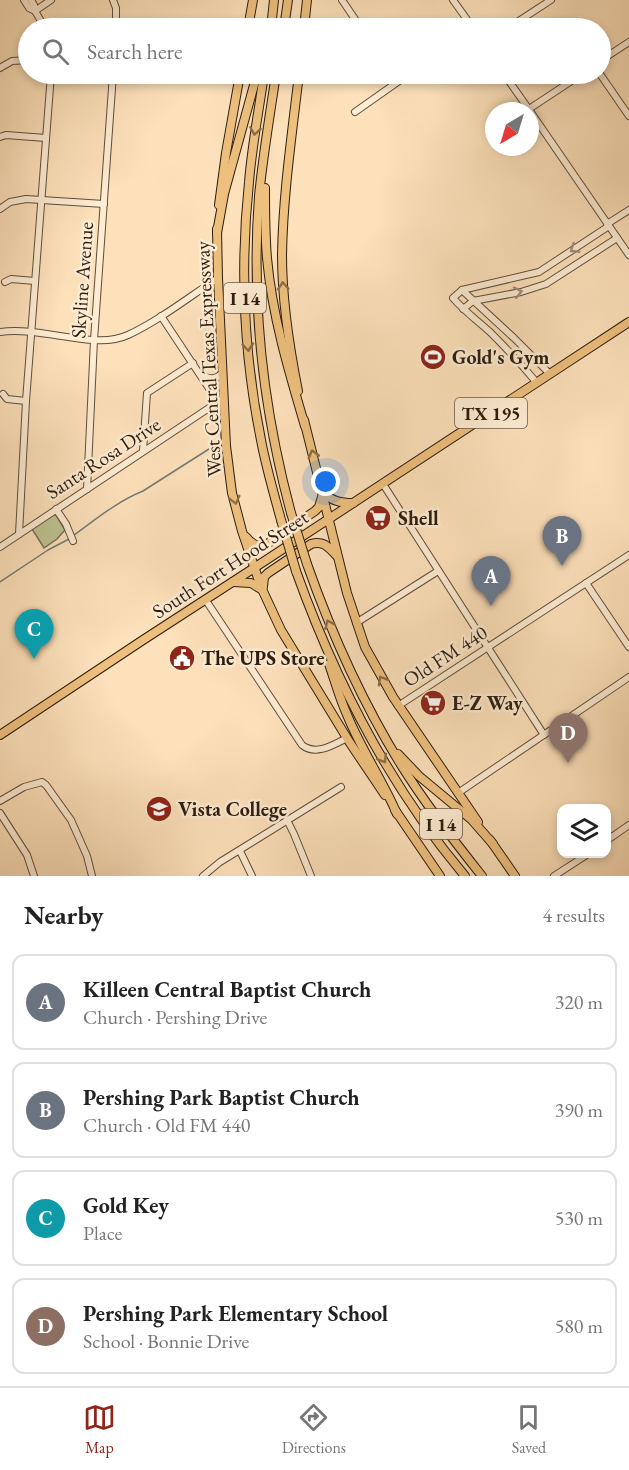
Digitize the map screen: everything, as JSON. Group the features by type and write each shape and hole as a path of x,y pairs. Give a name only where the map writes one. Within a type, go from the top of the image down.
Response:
{"highway":[{"path":"272,18 274,0"},
{"path":"285,18 288,0"},
{"path":"217,233 224,194 254,84"},
{"name":"I 14","path":"262,84 248,193 246,328 261,439 281,520 311,612 375,746 429,831 465,876"},
{"name":"I 14","path":"275,84 262,169 256,270 260,346 273,441 291,513 332,630 357,685 404,770 441,824 482,876"},
{"path":"262,169 265,185 267,259 273,298 285,355 305,426"},
{"name":"South Fort Hood Street","path":"254,568 629,322"},
{"path":"311,612 347,717 398,814"},
{"path":"388,743 419,776 472,820 494,844"}],"main road":[{"path":"250,18 253,0"},
{"path":"305,18 307,0"},
{"name":"West Central Texas Expressway","path":"238,84 222,177 217,233 221,400 225,415 232,493 254,568 281,630 347,738 440,876"},
{"path":"298,84 287,179 282,256 283,287 289,341 305,426 338,558 356,623 372,662 398,706 515,876"},
{"path":"242,531 255,545 267,544 315,511 322,501 323,492"},
{"path":"323,492 332,500 340,503 353,503"},
{"path":"233,582 251,583 262,590 268,573 311,544 323,543 338,558"},
{"name":"South Fort Hood Street","path":"0,735 254,568"}],"street":[{"path":"24,0 35,12"},
{"path":"31,0 39,18"},
{"path":"35,12 51,0"},
{"path":"113,0 117,8 116,18"},
{"path":"342,0 354,18"},
{"path":"453,0 465,18"},
{"path":"523,18 551,0"},
{"path":"611,54 629,42"},
{"path":"0,68 18,61"},
{"path":"19,534 26,401 50,84"},
{"name":"Skyline Avenue","path":"87,489 94,340 112,84"},
{"path":"354,112 393,84"},
{"path":"511,84 523,102"},
{"path":"539,104 568,84"},
{"path":"607,84 629,116"},
{"path":"539,125 629,255"},
{"path":"0,137 6,135 46,138"},
{"path":"0,208 9,202 26,199 104,204"},
{"path":"537,382 513,354 453,298 462,290 539,272 629,210"},
{"path":"463,309 473,301 521,292 546,284 617,238"},
{"path":"0,332 111,340 127,335 161,316 218,278"},
{"path":"5,282 11,279 35,281"},
{"path":"462,290 550,374"},
{"path":"161,316 200,375 221,400"},
{"path":"143,452 147,393 193,363"},
{"path":"200,375 214,378 222,372"},
{"path":"3,394 7,399 26,401"},
{"name":"Santa Rosa Drive","path":"0,547 221,400"},
{"path":"207,409 217,410 225,415"},
{"path":"382,484 544,735"},
{"path":"56,509 73,541"},
{"name":"Old FM 440","path":"398,706 629,555"},
{"path":"356,623 438,572"},
{"path":"586,583 629,647"},
{"path":"205,600 302,745 306,748 320,750 347,738"},
{"path":"458,793 629,677"},
{"path":"0,801 24,786 42,782 46,785 71,820 87,856 92,876"},
{"path":"203,876 220,862 341,787"},
{"path":"0,813 27,855 34,876"},
{"path":"287,820 311,876"},
{"path":"611,838 629,825"},
{"path":"240,851 252,876"},
{"path":"554,876 582,858"}],"green space":[{"path":"53,514 65,530 44,548 32,529"}],"waterway":[{"path":"74,535 116,505 143,491 209,449"},
{"path":"0,582 69,539"}],"place":[{"name":"Gold's Gym","path":"433,357"},
{"name":"Shell","path":"378,518"},
{"name":"Pershing Park Baptist Church","path":"562,566"},
{"name":"Killeen Central Baptist Church","path":"491,606"},
{"name":"The UPS Store","path":"182,658"},
{"name":"Gold Key","path":"34,659"},
{"name":"E-Z Way","path":"433,703"},
{"name":"Pershing Park Elementary School","path":"568,763"},
{"name":"Vista College","path":"159,809"}]}
